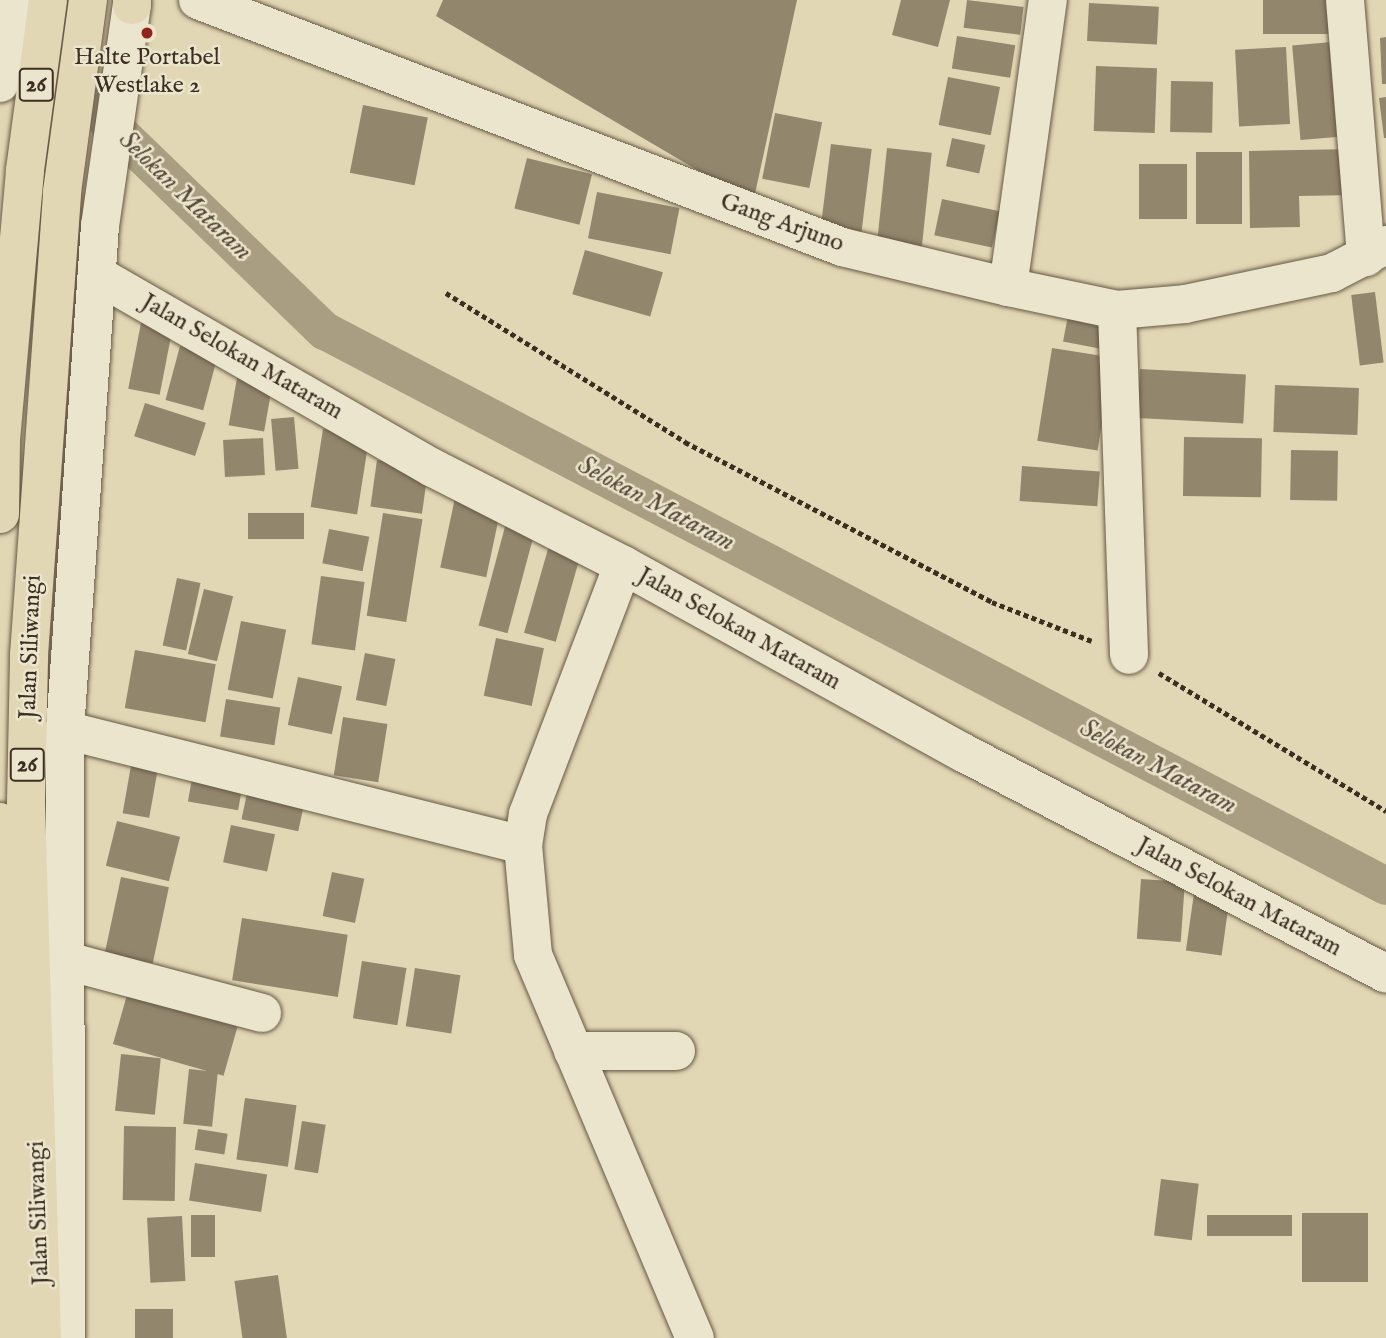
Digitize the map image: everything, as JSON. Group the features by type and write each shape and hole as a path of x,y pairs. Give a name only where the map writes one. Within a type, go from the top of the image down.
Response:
{"highway":[{"name":"26","path":"0,514 1,440 25,170 48,0"},
{"name":"Jalan Siliwangi","path":"42,1338 26,803 28,695 62,192 88,0"},
{"name":"Jalan Siliwangi","path":"0,822 5,1338"}],"street":[{"path":"0,83 13,0"},
{"name":"Gang Arjuno","path":"198,0 842,247 1008,287 1117,310 1185,304 1332,273 1376,251"},
{"path":"1008,287 1048,0"},
{"path":"1345,0 1376,251"},
{"path":"66,1338 63,960 65,730 100,226 132,3"},
{"name":"Jalan Selokan Mataram","path":"97,275 433,468 623,565 964,753 1386,974"},
{"path":"1117,310 1129,655"},
{"path":"623,565 563,714 528,814 523,845 533,955 695,1338"},
{"path":"65,730 523,845"},
{"path":"63,960 262,1013"},
{"path":"573,1051 677,1051"}],"path":[{"path":"446,293 685,442 992,601 1129,655 1386,811"}],"building":[{"path":"443,0 797,0 753,203 436,16"},
{"path":"901,0 950,0 938,47 892,35"},
{"path":"967,0 1024,7 1020,35 964,28"},
{"path":"1263,0 1330,0 1330,34 1263,34"},
{"path":"1089,3 1159,7 1157,45 1087,41"},
{"path":"957,36 1015,45 1010,78 952,69"},
{"path":"1386,37 1386,84 1382,84 1380,38"},
{"path":"1343,41 1351,136 1300,140 1292,45"},
{"path":"1286,47 1290,124 1239,127 1235,50"},
{"path":"1096,66 1157,68 1155,133 1094,131"},
{"path":"948,77 1000,87 991,135 939,125"},
{"path":"1171,81 1213,82 1212,133 1170,132"},
{"path":"1386,97 1386,138 1384,138 1379,98"},
{"path":"363,105 428,118 415,185 350,173"},
{"path":"775,113 822,122 809,188 762,179"},
{"path":"952,138 985,145 979,173 946,166"},
{"path":"831,144 872,149 860,242 820,237"},
{"path":"887,148 932,153 921,251 877,246"},
{"path":"1355,149 1356,195 1299,196 1300,227 1250,228 1249,151"},
{"path":"1196,152 1242,152 1242,224 1196,224"},
{"path":"527,158 592,174 579,225 514,208"},
{"path":"1139,164 1187,164 1187,219 1139,219"},
{"path":"597,192 679,208 670,254 588,238"},
{"path":"942,199 1000,211 992,247 934,235"},
{"path":"585,250 663,272 650,317 572,294"},
{"path":"1375,292 1384,362 1360,365 1351,295"},
{"path":"1068,316 1113,325 1108,350 1063,342"},
{"path":"142,318 173,324 160,395 128,389"},
{"path":"180,346 218,356 203,410 166,400"},
{"path":"1052,348 1112,358 1098,450 1037,441"},
{"path":"1140,369 1246,375 1243,423 1137,418"},
{"path":"237,378 272,384 264,432 229,425"},
{"path":"1275,385 1359,388 1357,435 1273,432"},
{"path":"145,403 206,423 195,456 134,436"},
{"path":"294,417 299,469 276,471 271,419"},
{"path":"323,429 369,436 357,514 311,507"},
{"path":"1184,437 1262,438 1261,497 1183,496"},
{"path":"263,438 265,475 225,477 223,440"},
{"path":"1291,450 1338,451 1337,501 1290,500"},
{"path":"377,460 428,467 422,514 370,507"},
{"path":"1022,466 1100,471 1097,506 1020,501"},
{"path":"455,498 501,508 486,577 440,567"},
{"path":"248,513 304,513 304,539 248,539"},
{"path":"383,513 423,519 406,622 367,616"},
{"path":"506,523 535,531 508,633 479,625"},
{"path":"329,529 369,537 363,571 322,563"},
{"path":"548,549 580,558 556,642 524,633"},
{"path":"321,576 365,582 355,650 311,644"},
{"path":"177,578 200,583 186,650 163,645"},
{"path":"204,589 233,596 217,661 188,654"},
{"path":"241,621 286,630 273,698 228,690"},
{"path":"496,638 544,648 532,706 484,696"},
{"path":"135,650 216,664 206,722 125,708"},
{"path":"365,653 395,659 386,706 356,700"},
{"path":"298,677 342,686 332,734 288,725"},
{"path":"226,699 280,708 274,745 220,737"},
{"path":"343,717 387,724 378,782 334,775"},
{"path":"132,760 159,765 149,818 123,813"},
{"path":"194,767 244,776 238,810 188,801"},
{"path":"249,784 306,796 298,831 242,819"},
{"path":"117,821 180,837 169,881 106,866"},
{"path":"231,825 275,834 267,872 223,862"},
{"path":"332,872 364,879 355,923 323,916"},
{"path":"121,877 169,887 153,963 105,953"},
{"path":"1141,879 1185,882 1181,942 1137,939"},
{"path":"1194,893 1230,898 1222,955 1186,950"},
{"path":"242,918 348,935 338,997 232,980"},
{"path":"362,961 406,968 397,1025 353,1018"},
{"path":"415,968 460,975 451,1033 406,1026"},
{"path":"127,995 238,1027 223,1076 113,1044"},
{"path":"121,1054 161,1058 155,1115 115,1111"},
{"path":"189,1069 218,1072 212,1127 183,1124"},
{"path":"245,1098 296,1105 288,1167 236,1159"},
{"path":"302,1121 326,1125 318,1173 294,1169"},
{"path":"124,1126 176,1127 175,1201 123,1200"},
{"path":"198,1129 228,1134 224,1154 195,1150"},
{"path":"195,1163 267,1174 261,1212 189,1201"},
{"path":"1161,1179 1199,1184 1192,1240 1154,1236"},
{"path":"1302,1213 1368,1213 1368,1282 1302,1282"},
{"path":"191,1215 215,1215 215,1257 191,1257"},
{"path":"1207,1215 1292,1215 1292,1236 1207,1236"},
{"path":"182,1216 185,1281 150,1283 147,1218"},
{"path":"278,1275 287,1338 242,1338 234,1281"},
{"path":"135,1309 173,1309 173,1338 135,1338"}],"waterway":[{"name":"Selokan Mataram","path":"19,36 325,331 1386,886"}],"place":[{"name":"Halte Portabel Westlake 2","path":"147,33"}]}
